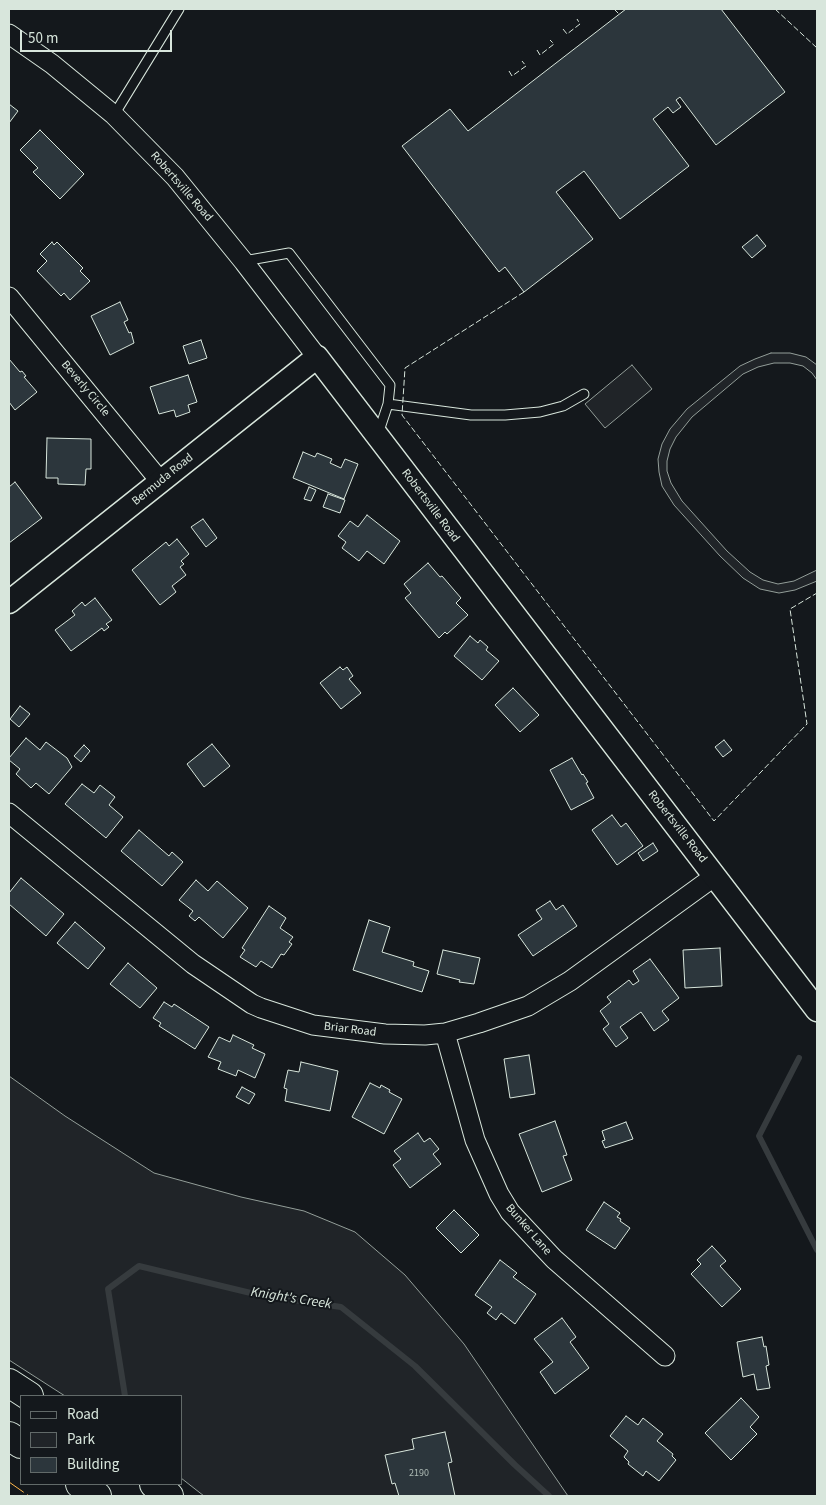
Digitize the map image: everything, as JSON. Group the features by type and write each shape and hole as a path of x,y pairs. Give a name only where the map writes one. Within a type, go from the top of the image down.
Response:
{"highway":[{"path":"9,1383 27,1395"},
{"path":"9,1436 20,1443"},
{"path":"81,1485 97,1496"},
{"path":"155,1485 169,1496"}],"street":[{"name":"Robertsville Road","path":"9,34 52,64 114,115 175,177 244,262 817,1010"},
{"name":"Beverly Circle","path":"9,297 161,482"},
{"name":"Bermuda Road","path":"9,602 317,357"},
{"name":"Briar Road","path":"9,813 193,964 252,1004 313,1025 385,1034 425,1036 444,1033 528,1006 576,977 715,876"},
{"name":"Bunker Lane","path":"444,1033 475,1140 499,1194 510,1212 554,1259 665,1356"}],"lane":[{"path":"114,115 175,10"},
{"path":"244,262 289,253 390,386 388,404 377,436"},
{"path":"388,404 471,415 505,416 540,412 563,406 584,394"}],"green space":[{"path":"771,353 790,353 806,357 817,365 817,380 803,366 790,363 774,363 758,367 743,374 692,417 676,437 670,449 667,471 671,483 682,501 727,551 750,572 763,580 778,584 794,581 817,570 817,581 795,590 779,593 760,589 743,578 720,556 674,505 662,486 658,459 662,444 670,429 687,409 740,366"},
{"path":"632,365 652,389 605,428 585,404"},
{"path":"9,1076 65,1116 154,1173 241,1197 304,1211 355,1232 405,1275 464,1344 568,1496 204,1496 182,1479 182,1395 63,1395 9,1360"}],"building":[{"path":"626,9 721,9 785,92 716,145 680,97 676,100 681,107 673,113 668,107 653,119 689,166 620,219 584,171 556,192 593,239 524,292 505,267 499,272 402,146 450,109 468,131"},
{"path":"9,104 18,111 9,123"},
{"path":"40,130 84,174 60,199 33,172 38,168 20,150"},
{"path":"757,235 766,246 752,258 742,247"},
{"path":"52,242 54,245 57,242 83,268 80,271 90,281 70,300 64,293 61,296 37,271 47,261 40,254"},
{"path":"120,302 128,320 124,322 129,333 131,332 134,343 110,355 91,316"},
{"path":"201,340 207,358 189,364 183,346"},
{"path":"9,359 20,372 22,371 26,376 24,377 37,392 15,410 9,402"},
{"path":"188,375 197,402 188,405 190,412 176,417 174,410 159,414 150,387"},
{"path":"47,438 91,439 91,469 86,469 85,485 58,484 58,478 46,478"},
{"path":"303,452 315,457 317,453 332,459 330,463 341,468 345,459 358,464 344,499 293,478"},
{"path":"15,482 42,518 9,543 9,487"},
{"path":"309,487 316,490 311,501 304,499"},
{"path":"328,494 345,500 340,513 323,507"},
{"path":"367,515 400,541 384,564 367,551 359,561 342,548 346,542 338,536 350,521 358,527"},
{"path":"203,519 217,538 206,547 191,527"},
{"path":"177,539 189,554 181,561 184,564 180,567 186,575 172,586 176,592 160,605 132,570 166,542 169,546"},
{"path":"428,563 461,598 456,603 468,615 447,634 445,632 439,638 405,598 411,593 404,584"},
{"path":"95,598 112,620 106,624 109,627 104,631 102,628 71,651 55,630 75,615 72,611 82,602 85,606"},
{"path":"470,636 478,643 480,640 488,647 486,650 499,661 482,680 454,656"},
{"path":"340,667 343,670 347,667 353,676 349,679 361,693 341,709 320,683"},
{"path":"513,688 539,715 520,732 495,705"},
{"path":"20,706 30,714 19,727 10,719"},
{"path":"26,738 40,750 46,742 67,758 72,767 49,794 36,783 31,788 16,774 20,769 9,760"},
{"path":"724,740 732,750 723,757 715,747"},
{"path":"212,744 230,766 204,787 187,764"},
{"path":"84,745 90,751 81,762 74,756"},
{"path":"572,758 588,782 586,783 594,798 571,810 550,770"},
{"path":"82,784 94,793 100,785 115,797 109,805 123,817 106,838 65,804"},
{"path":"612,815 621,827 626,823 643,846 617,865 592,830"},
{"path":"139,830 169,856 172,852 183,862 162,886 121,851"},
{"path":"653,843 658,851 643,861 638,853"},
{"path":"21,878 64,914 46,936 9,904 9,893"},
{"path":"196,880 208,891 217,881 248,908 223,938 199,917 195,921 189,916 193,911 179,900"},
{"path":"550,901 556,910 563,905 577,926 533,956 518,935 542,919 536,910"},
{"path":"269,906 286,918 280,928 293,937 289,942 292,944 284,955 281,954 272,968 261,961 256,967 240,957 245,950 242,948"},
{"path":"369,920 390,927 382,952 414,962 413,966 429,971 422,992 353,970"},
{"path":"75,922 105,948 88,969 57,943"},
{"path":"720,948 722,986 685,988 683,950"},
{"path":"443,950 480,958 474,984 459,982 460,980 437,974"},
{"path":"650,959 679,998 662,1011 669,1020 654,1031 641,1012 620,1027 628,1038 616,1047 603,1029 609,1024 600,1011 611,1002 607,997 629,980 633,985 639,981 633,971"},
{"path":"128,963 157,988 140,1008 110,984"},
{"path":"164,1002 172,1007 174,1004 209,1027 195,1049 159,1026 161,1023 153,1018"},
{"path":"233,1035 254,1045 252,1048 265,1054 255,1078 238,1070 236,1076 218,1069 221,1062 208,1057 219,1037 230,1042"},
{"path":"529,1055 535,1094 510,1098 504,1059"},
{"path":"301,1062 338,1071 330,1111 285,1101 287,1089 284,1088 288,1070 299,1072"},
{"path":"370,1083 380,1088 381,1085 402,1099 384,1134 352,1117"},
{"path":"242,1087 255,1094 249,1104 236,1097"},
{"path":"555,1121 567,1155 563,1156 572,1180 542,1192 519,1134"},
{"path":"626,1122 633,1139 605,1148 602,1141 605,1140 602,1131"},
{"path":"418,1133 424,1142 430,1138 439,1149 433,1154 441,1164 410,1188 393,1165 401,1159 394,1151"},
{"path":"604,1202 620,1213 617,1217 630,1228 615,1249 586,1230"},
{"path":"454,1210 479,1235 461,1253 436,1228"},
{"path":"712,1246 726,1261 720,1266 741,1289 722,1307 691,1274 701,1264 697,1260"},
{"path":"500,1260 517,1273 513,1277 536,1294 515,1324 501,1313 496,1320 487,1313 492,1307 475,1295"},
{"path":"562,1318 576,1337 570,1342 589,1368 555,1394 540,1372 553,1362 534,1339"},
{"path":"762,1337 764,1347 766,1346 769,1365 766,1366 770,1388 757,1390 754,1374 743,1377 737,1342"},
{"path":"741,1398 759,1417 750,1427 757,1434 731,1460 705,1433"},
{"path":"626,1416 638,1425 643,1418 663,1434 657,1441 673,1454 672,1456 676,1460 659,1481 646,1471 643,1476 628,1464 629,1462 624,1457 628,1451 610,1436"},
{"path":"445,1432 452,1462 448,1463 455,1496 399,1496 395,1483 392,1484 385,1455 414,1449 412,1439"}],"waterway":[{"path":"799,1058 759,1136 817,1250"},
{"name":"Knight's Creek","path":"125,1395 108,1289 139,1266 259,1295 341,1307 415,1366 549,1496"}],"fence":[{"path":"614,9 619,14"},
{"path":"775,9 817,48"},
{"path":"563,29 567,34 580,24 577,19"},
{"path":"537,50 540,55 554,44 550,40"},
{"path":"509,71 512,76 526,66 522,61"},
{"path":"524,292 405,368 402,415 714,821 807,724 790,609 817,593"}],"power":[{"path":"9,1482 29,1496"}]}
